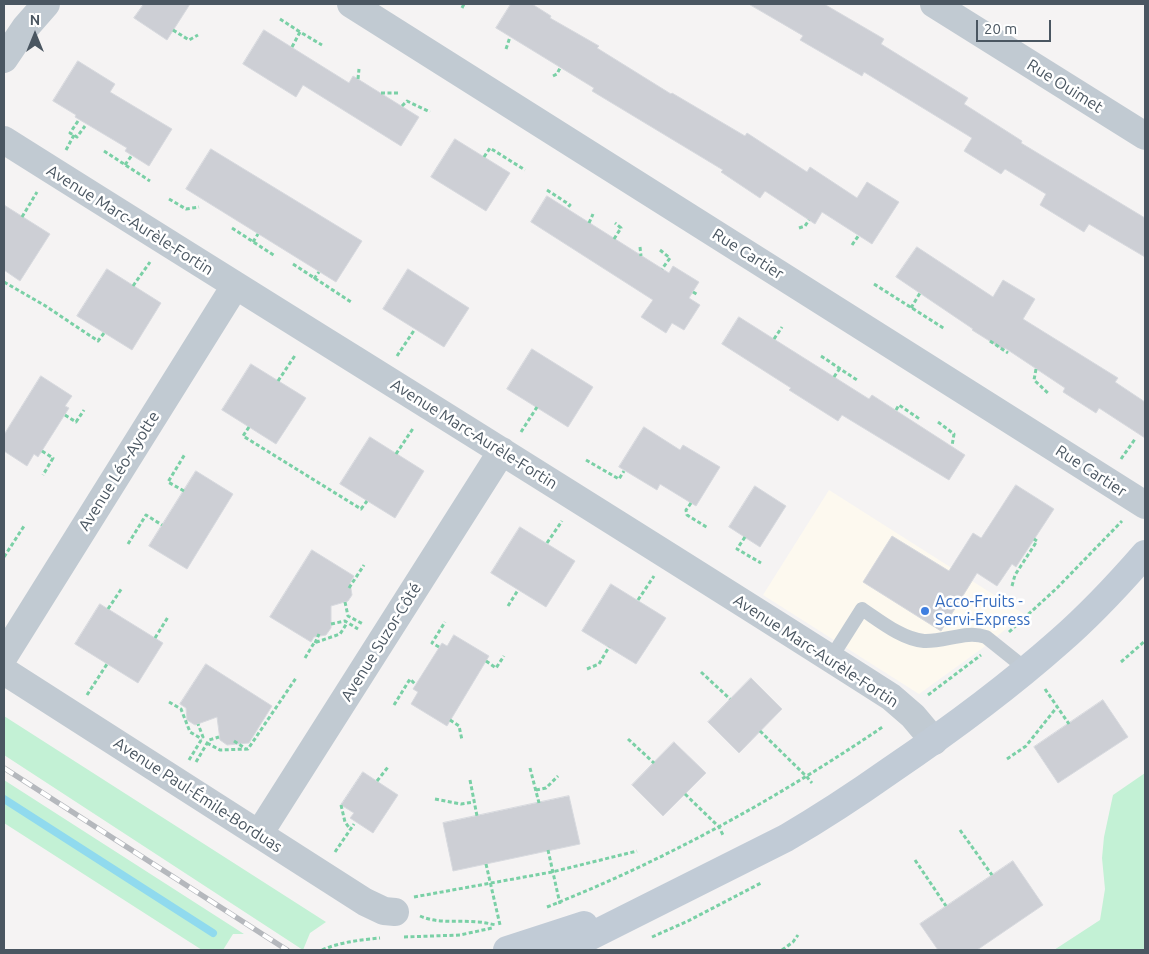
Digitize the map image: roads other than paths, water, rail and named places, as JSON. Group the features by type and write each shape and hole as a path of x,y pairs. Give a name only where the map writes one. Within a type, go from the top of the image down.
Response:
{"main road":[{"path":"563,950 663,898 776,843 813,822 968,717 1035,679 1061,641 1093,611 1145,554"},
{"path":"504,934 663,898"}],"street":[{"path":"4,59 25,28 46,4"},
{"name":"Rue Cartier","path":"351,4 1134,512"},
{"name":"Rue Ouimet","path":"934,4 1145,136"},
{"name":"Avenue Marc-Aurèle-Fortin","path":"4,140 235,286 512,442 891,697 913,716 934,741"},
{"name":"Avenue Léo-Ayotte","path":"4,656 235,286"},
{"name":"Avenue Suzor-Côté","path":"259,834 512,442"},
{"name":"Avenue Paul-Émile-Borduas","path":"4,671 374,908 384,912 405,915"}],"lane":[{"path":"831,658 862,610 916,640 940,640 968,634 986,637 1035,679"}],"waterway":[{"path":"4,799 213,933"}],"railway":[{"path":"4,768 287,950"}],"place":[{"name":"Acco-Fruits - Servi-Express","path":"925,611"}]}
